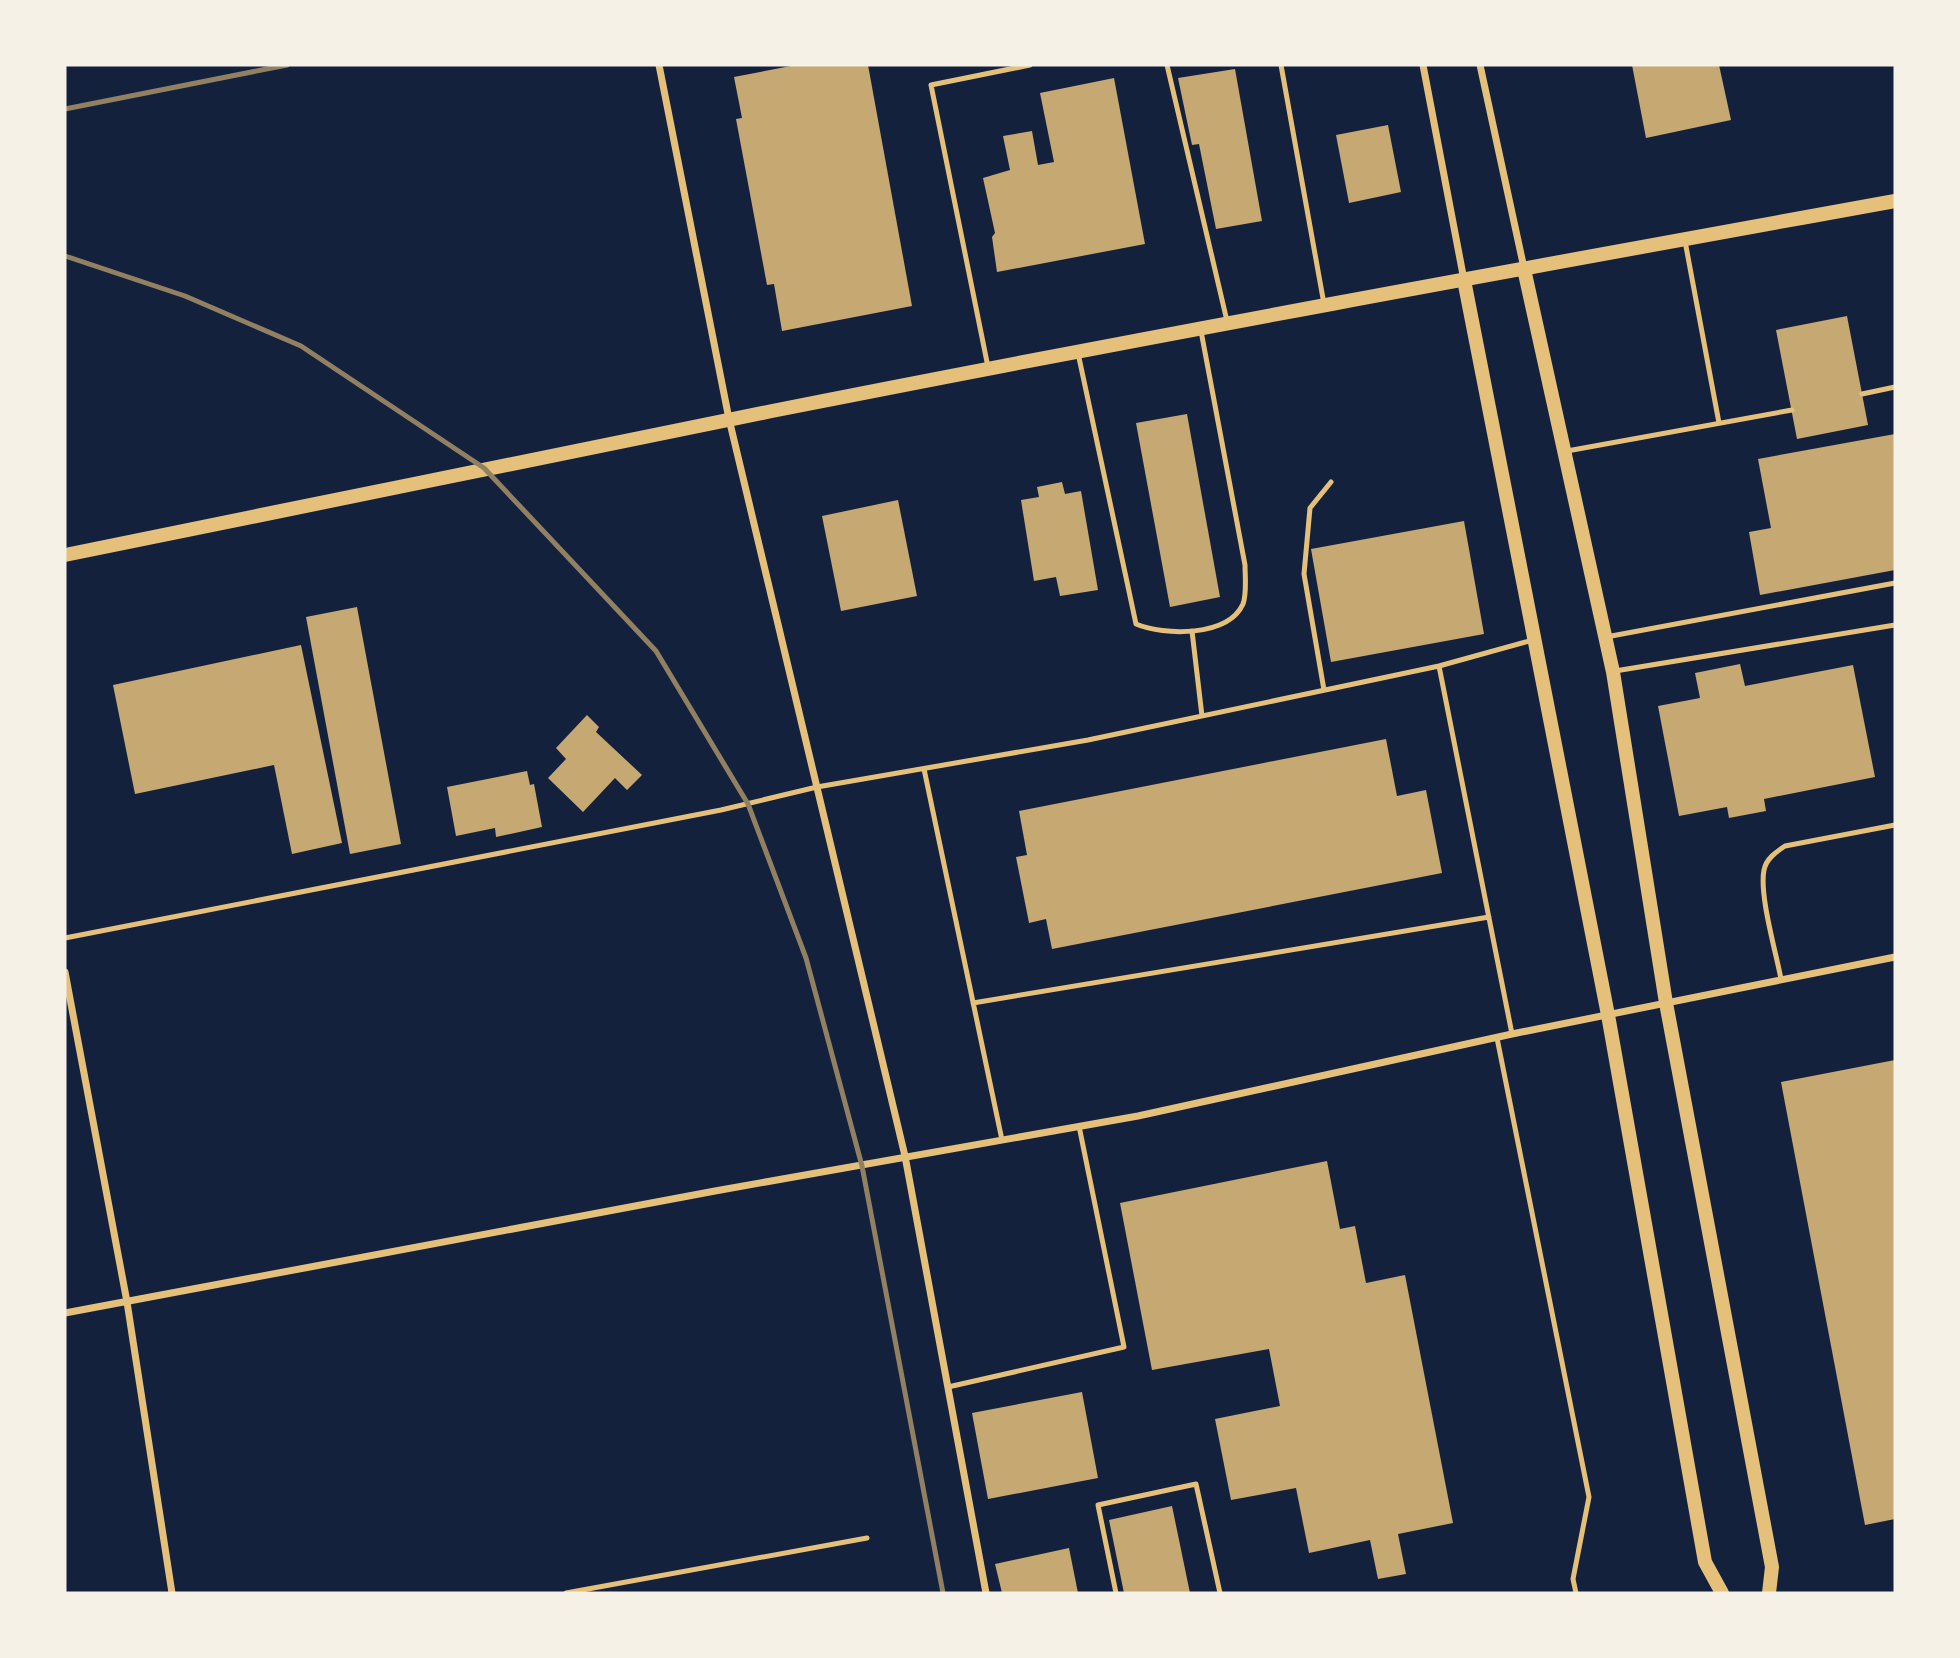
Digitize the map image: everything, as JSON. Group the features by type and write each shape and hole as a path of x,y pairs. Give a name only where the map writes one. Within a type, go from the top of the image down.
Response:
{"main road":[{"path":"65,555 391,491 484,468 729,419 1684,239 1895,202"},
{"path":"1524,269 1613,672 1666,1003 1772,1567 1769,1593"},
{"path":"1464,280 1608,1015 1705,1562 1722,1593"}],"street":[{"path":"659,65 729,419 905,1156 986,1593"},
{"path":"1423,65 1464,280"},
{"path":"1480,65 1524,269"},
{"path":"65,1313 1079,1126 1512,1034 1895,957"},
{"path":"65,972 127,1302 172,1593"}],"lane":[{"path":"988,370 931,85 1030,65"},
{"path":"1167,65 1228,325"},
{"path":"1281,65 1325,307"},
{"path":"1684,239 1719,423"},
{"path":"1078,353 1136,624 1155,632 1192,631 1228,622 1243,603 1245,565 1201,330"},
{"path":"1862,394 1895,387"},
{"path":"1565,451 1792,410"},
{"path":"1324,690 1304,574 1310,508 1331,482"},
{"path":"1605,637 1895,583"},
{"path":"1613,672 1895,625"},
{"path":"1192,631 1202,716"},
{"path":"65,938 735,807 817,787 1088,740 1439,666 1536,639"},
{"path":"1439,666 1512,1034"},
{"path":"924,769 1002,1140"},
{"path":"1781,979 1765,892 1764,869 1773,854 1785,846 1895,825"},
{"path":"973,1003 1489,917"},
{"path":"1497,1038 1589,1497 1573,1580 1576,1593"},
{"path":"948,1387 1124,1347 1079,1126"},
{"path":"1116,1593 1098,1505 1196,1484 1220,1593"},
{"path":"566,1593 867,1538"}],"building":[{"path":"796,65 868,65 912,306 782,331 774,284 767,285 736,119 742,118 734,77"},
{"path":"1632,65 1719,65 1731,120 1646,138"},
{"path":"1235,69 1262,221 1216,229 1199,144 1192,145 1178,78"},
{"path":"1114,78 1145,244 997,272 992,237 995,233 983,178 1010,170 1003,136 1032,131 1038,165 1054,162 1040,93"},
{"path":"1388,125 1401,192 1349,203 1336,135"},
{"path":"1847,316 1868,425 1797,439 1776,330"},
{"path":"1187,414 1220,597 1170,607 1136,423"},
{"path":"1895,434 1895,570 1760,595 1749,532 1771,528 1758,459"},
{"path":"1062,482 1065,494 1081,491 1098,590 1060,596 1056,577 1034,581 1021,500 1039,497 1037,487"},
{"path":"898,500 917,596 841,611 822,516"},
{"path":"1464,521 1484,634 1331,662 1311,549"},
{"path":"357,607 401,844 350,854 306,617"},
{"path":"301,645 342,843 292,854 274,765 135,794 113,685"},
{"path":"1740,664 1745,686 1853,665 1875,777 1764,799 1766,811 1729,818 1727,807 1679,816 1658,706 1700,698 1695,673"},
{"path":"587,715 599,727 596,732 642,775 627,790 615,778 583,812 548,778 566,759 556,748"},
{"path":"1386,739 1397,796 1426,790 1442,873 1052,949 1046,919 1029,923 1016,857 1027,855 1019,811"},
{"path":"527,771 530,785 534,784 542,827 496,837 495,828 456,836 447,787"},
{"path":"1895,1060 1895,1519 1865,1525 1781,1082"},
{"path":"1327,1161 1340,1229 1355,1226 1366,1283 1405,1275 1453,1523 1398,1534 1406,1574 1378,1579 1370,1540 1309,1553 1296,1488 1231,1500 1215,1419 1280,1406 1269,1349 1152,1370 1120,1203"},
{"path":"1082,1392 1098,1478 988,1499 972,1413"},
{"path":"1172,1506 1190,1593 1124,1593 1109,1520"},
{"path":"1069,1548 1078,1593 1002,1593 995,1564"}],"railway":[{"path":"65,109 287,65"},
{"path":"65,256 185,296 301,346 484,468 656,651 748,804 806,958 862,1166 943,1593"}]}
